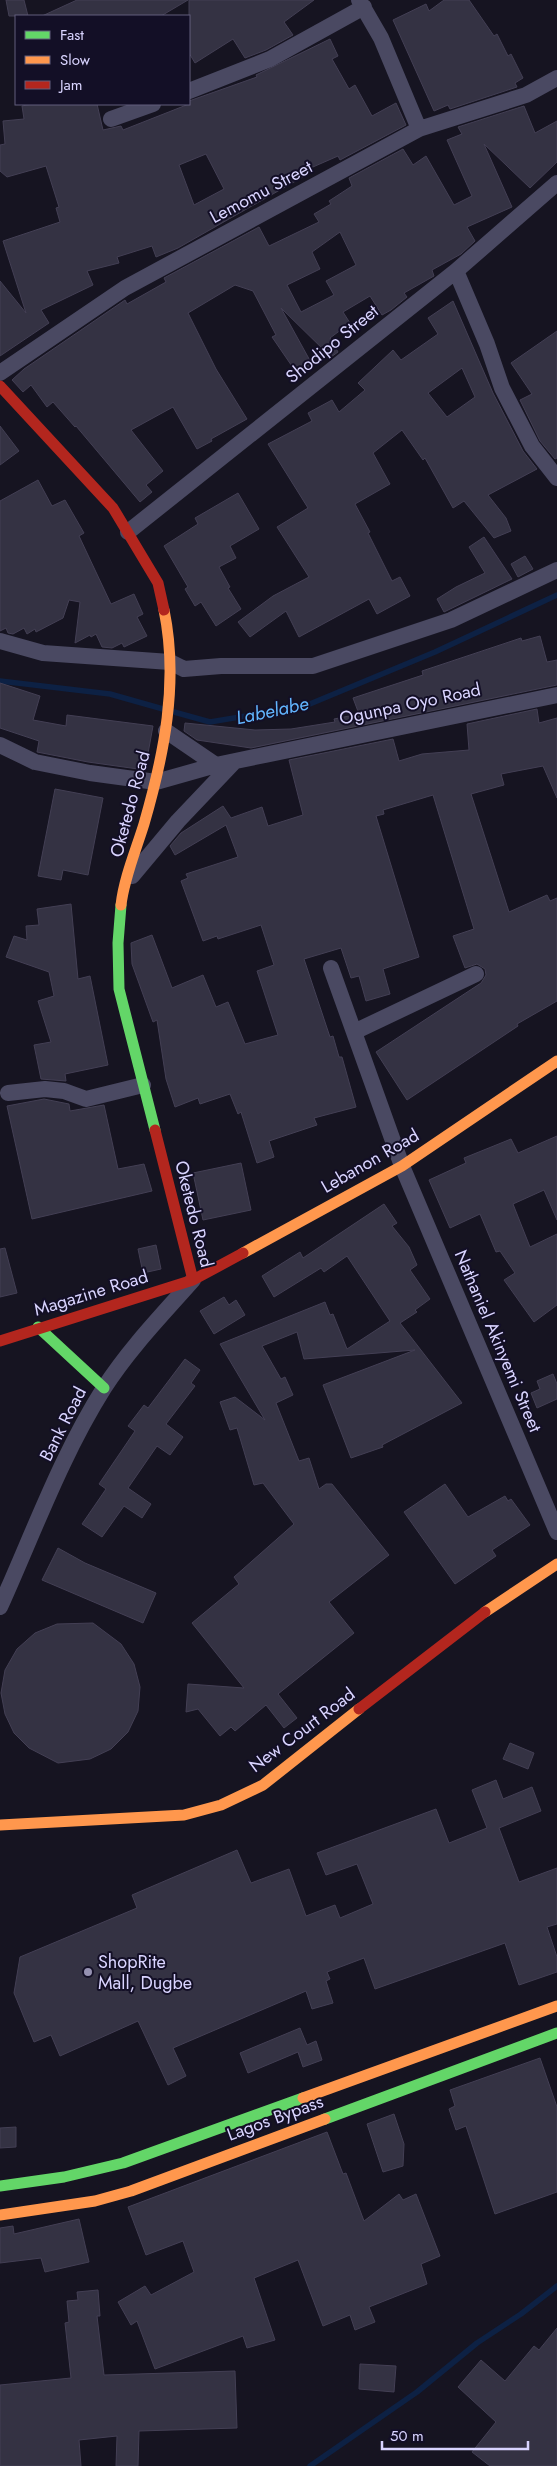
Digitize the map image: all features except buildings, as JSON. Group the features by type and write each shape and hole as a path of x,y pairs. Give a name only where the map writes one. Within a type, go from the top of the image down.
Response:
{"main road":[{"name":"Oketedo Road","path":"0,386 113,508 158,583 168,631 170,668 167,725 156,782 122,899 119,988 193,1280"},
{"name":"Lebanon Road","path":"193,1280 402,1166 557,1061"},
{"name":"Magazine Road","path":"0,1341 193,1280"},
{"path":"38,1328 104,1388"},
{"name":"New Court Road","path":"0,1825 184,1815 221,1806 263,1785 466,1626 557,1564"},
{"name":"Lagos Bypass","path":"0,2215 95,2201 127,2177 557,2006"},
{"name":"Lagos Bypass","path":"0,2186 64,2177 127,2177 557,2032"}],"street":[{"path":"190,91 270,59 361,4 381,38 418,129"},
{"name":"Lemomu Street","path":"0,373 125,288 418,129 526,95 557,78"},
{"path":"111,119 149,105"},
{"name":"Shodipo Street","path":"128,532 259,430 456,271 557,183"},
{"path":"456,271 487,344 502,388 532,446 557,478"},
{"path":"0,641 43,653 170,668 313,666 452,620 557,570"},
{"name":"Ogunpa Oyo Road","path":"156,782 216,765 557,695"},
{"path":"167,725 216,765"},
{"path":"0,745 35,762 90,773 156,782"},
{"path":"127,882 178,821 235,762"},
{"name":"Nathaniel Akinyemi Street","path":"331,968 402,1166 557,1532"},
{"path":"354,1032 476,974"},
{"path":"8,1093 45,1089 64,1091 86,1099 143,1085"},
{"name":"Bank Road","path":"0,1607 73,1443 104,1388 133,1348 193,1280"}],"waterway":[{"name":"Labelabe","path":"174,712 210,722 305,706 435,652 557,595"},
{"name":"Labelabe","path":"0,681 110,694 163,709"},
{"path":"310,2466 417,2392 477,2343 521,2314 557,2286"}],"traffic: fast":[{"path":"121,905 118,943 119,989 155,1130"},
{"path":"38,1327 104,1388"},
{"path":"325,2119 557,2033"},
{"path":"0,2186 64,2177 123,2163 303,2098"}],"traffic: slow":[{"path":"121,905 127,874 144,824 158,772 167,718 170,664 164,610"},
{"path":"243,1253 402,1166 557,1061"},
{"path":"485,1612 557,1564"},
{"path":"0,1825 184,1815 221,1805 263,1785 359,1709"},
{"path":"303,2098 557,2006"},
{"path":"0,2215 95,2201 131,2191 325,2119"}],"traffic: jam":[{"path":"0,386 113,508 158,583 164,610"},
{"path":"155,1130 193,1280"},
{"path":"0,1341 193,1280 243,1253"},
{"path":"359,1709 485,1612"}],"place":[{"name":"ShopRite Mall, Dugbe","path":"88,1972"}]}
